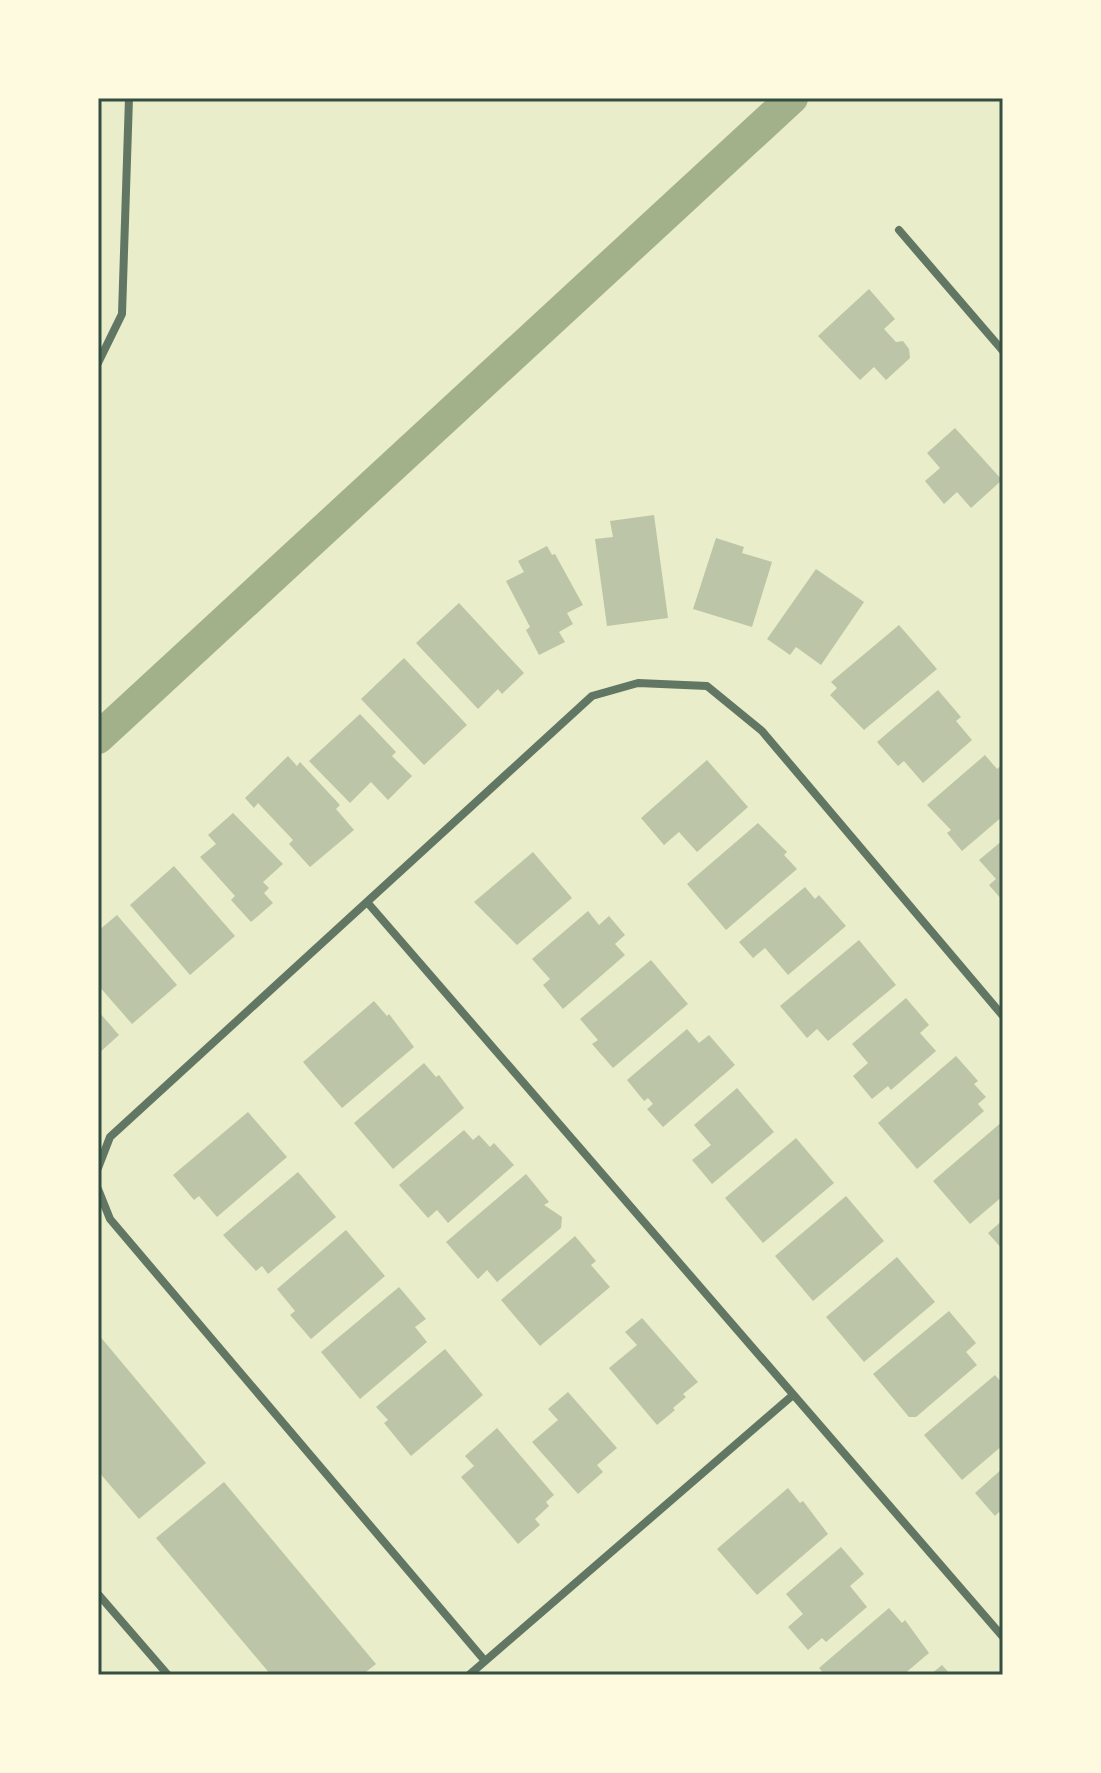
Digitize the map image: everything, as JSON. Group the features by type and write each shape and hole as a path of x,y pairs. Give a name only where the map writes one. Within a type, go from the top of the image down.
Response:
{"street":[{"path":"98,363 122,314 129,98"},
{"path":"899,230 1003,351"},
{"path":"98,1168 110,1137 592,696 638,683 707,686 762,731 1003,1016"},
{"path":"367,902 1003,1637"},
{"path":"98,1189 110,1219 485,1661"},
{"path":"469,1675 793,1395"},
{"path":"98,1594 168,1675"}],"building":[{"path":"869,289 895,319 884,329 896,342 903,341 909,349 910,358 886,380 874,367 860,380 818,336"},
{"path":"955,428 1002,480 971,508 957,492 944,504 925,481 940,468 927,453"},
{"path":"654,515 668,618 607,626 595,539 613,537 610,521"},
{"path":"716,538 744,547 742,553 772,562 752,627 693,609"},
{"path":"547,546 552,555 555,554 583,605 567,613 573,624 559,632 565,642 539,655 526,630 530,627 506,581 524,572 518,561"},
{"path":"816,569 864,602 821,665 796,647 790,655 767,639"},
{"path":"459,603 524,673 502,694 498,689 478,709 416,643"},
{"path":"899,625 937,669 864,730 830,695 837,688 831,682"},
{"path":"404,658 467,725 424,765 361,699"},
{"path":"938,690 961,717 956,721 972,740 923,783 904,761 898,766 877,742"},
{"path":"360,714 396,752 392,756 412,776 388,800 371,782 350,803 309,761"},
{"path":"985,755 997,769 1003,764 1003,816 962,851 947,833 951,830 927,805"},
{"path":"288,756 297,766 300,762 340,805 336,809 354,830 310,867 289,844 293,840 258,803 254,808 245,798"},
{"path":"707,760 748,807 697,852 679,832 664,845 641,818"},
{"path":"233,813 283,864 263,882 269,888 264,893 273,903 251,922 231,900 235,896 200,857 216,844 208,835"},
{"path":"758,823 787,852 784,855 797,869 726,930 687,884"},
{"path":"1003,840 1003,901 989,885 996,879 979,860"},
{"path":"533,852 572,898 517,945 474,902"},
{"path":"174,866 235,936 190,975 130,905"},
{"path":"805,887 815,899 819,895 846,926 788,975 765,948 753,958 739,942"},
{"path":"588,911 599,925 609,916 625,935 615,944 625,955 563,1009 543,985 550,979 532,959"},
{"path":"117,915 177,985 132,1024 98,985 98,931"},
{"path":"859,940 896,985 828,1041 817,1029 807,1038 780,1006"},
{"path":"651,960 688,1004 613,1068 592,1044 598,1040 580,1019"},
{"path":"906,998 929,1025 920,1033 936,1051 891,1090 888,1086 872,1099 853,1076 868,1063 852,1044"},
{"path":"374,1001 387,1016 389,1014 414,1047 342,1108 303,1062"},
{"path":"98,1011 119,1035 98,1054"},
{"path":"687,1029 699,1043 709,1035 735,1065 663,1127 647,1109 653,1104 648,1098 644,1101 627,1080"},
{"path":"956,1056 978,1081 974,1084 986,1097 978,1104 984,1111 917,1169 878,1123"},
{"path":"424,1063 436,1077 439,1075 464,1108 393,1169 354,1123"},
{"path":"737,1088 774,1132 712,1184 692,1160 711,1145 694,1125"},
{"path":"248,1112 287,1157 217,1217 199,1196 194,1200 173,1175"},
{"path":"1003,1121 1003,1196 970,1224 933,1181"},
{"path":"464,1130 473,1140 479,1135 490,1147 494,1143 514,1165 448,1223 437,1210 428,1218 399,1185"},
{"path":"796,1138 834,1183 763,1243 725,1198"},
{"path":"298,1172 336,1217 268,1274 262,1266 256,1271 223,1235"},
{"path":"526,1174 549,1202 544,1205 562,1217 561,1228 497,1282 487,1270 478,1279 446,1242"},
{"path":"846,1196 884,1241 813,1301 775,1256"},
{"path":"1003,1220 1003,1250 988,1233"},
{"path":"346,1230 385,1276 311,1339 290,1315 295,1311 277,1289"},
{"path":"575,1236 596,1261 591,1265 610,1287 540,1346 501,1300"},
{"path":"897,1257 935,1302 864,1362 826,1317"},
{"path":"399,1287 426,1319 415,1327 427,1342 360,1399 321,1352"},
{"path":"949,1311 976,1343 966,1352 977,1365 916,1417 909,1417 873,1374"},
{"path":"642,1318 698,1382 683,1394 686,1397 673,1408 675,1410 657,1425 609,1368 637,1345 625,1332"},
{"path":"98,1334 206,1463 139,1519 98,1471"},
{"path":"445,1349 483,1395 411,1456 384,1423 388,1420 376,1407"},
{"path":"995,1375 1003,1384 1003,1445 962,1480 924,1435"},
{"path":"568,1392 617,1448 597,1465 603,1472 578,1494 532,1442 558,1420 548,1409"},
{"path":"497,1428 554,1495 546,1502 549,1506 535,1519 540,1525 518,1544 461,1477 474,1466 465,1456"},
{"path":"1003,1468 1003,1516 999,1512 995,1516 975,1493"},
{"path":"224,1482 376,1664 362,1675 271,1675 156,1538"},
{"path":"788,1488 800,1503 803,1501 828,1534 757,1595 717,1549"},
{"path":"841,1547 864,1574 850,1586 867,1607 826,1642 822,1638 808,1650 788,1627 803,1614 786,1594"},
{"path":"889,1608 902,1623 905,1620 929,1653 903,1675 825,1675 819,1668"},
{"path":"942,1665 951,1675 930,1675"}],"waterway":[{"path":"98,738 792,98"}]}
